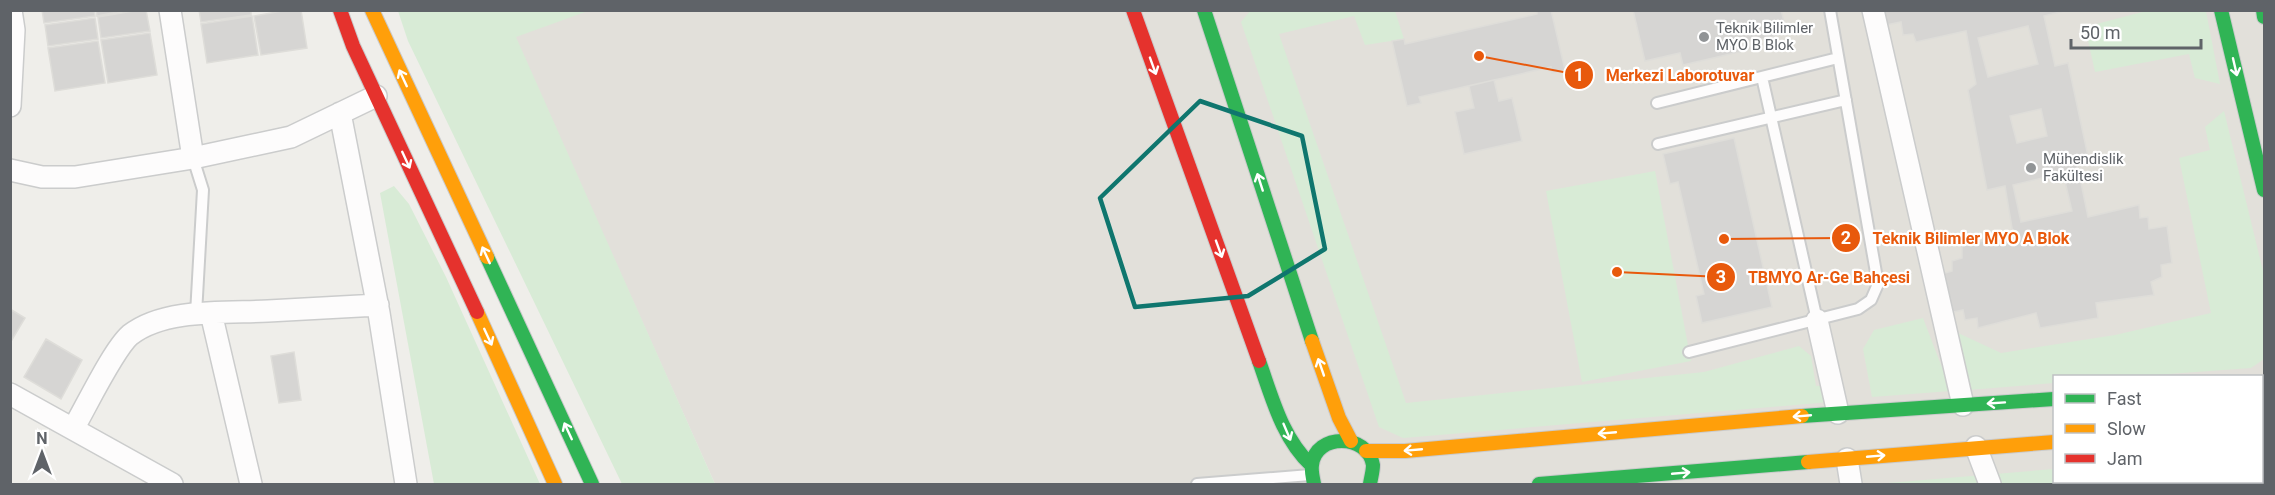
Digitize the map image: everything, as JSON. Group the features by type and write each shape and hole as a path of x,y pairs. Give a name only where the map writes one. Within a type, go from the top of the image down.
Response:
{"street":[{"path":"10,106 14,30 11,10"},
{"path":"170,10 194,159"},
{"path":"340,10 353,46 534,434 555,484"},
{"path":"372,10 592,484"},
{"path":"1204,10 1304,318 1339,418 1351,441"},
{"path":"1873,10 1963,405"},
{"path":"2222,10 2265,190"},
{"path":"2263,10 2265,17"},
{"path":"1138,12 1274,401 1292,444 1312,475"},
{"path":"10,170 42,177 75,177 194,159 291,137 376,96"},
{"path":"340,113 378,305 406,484"},
{"path":"73,429 116,354 128,337 144,326 164,319 203,314 378,305"},
{"path":"203,314 251,484"},
{"path":"1817,320 1839,419"},
{"path":"10,394 172,484"},
{"path":"1312,475 1315,455 1321,447 1340,439 1351,441 1366,451 1405,451 1839,419 1963,405 2053,399"},
{"path":"1539,484 1846,453 2053,442"},
{"path":"1976,447 1990,484"},
{"path":"1366,451 1373,469 1370,484"},
{"path":"1846,453 1851,484"}],"lane":[{"path":"1689,352 1858,309 1871,300 1878,284 1830,10"},
{"path":"1657,103 1839,57"},
{"path":"1762,77 1817,320"},
{"path":"1658,144 1846,100"},
{"path":"194,159 203,190 203,314"},
{"path":"1197,484 1312,475"}],"highlighted area":[{"path":"1200,101 1302,136 1325,249 1248,296 1135,307 1100,198"}],"shaded area":[{"path":"503,11 2264,11 2264,484 715,484"}],"green space":[{"path":"398,11 588,11 516,37 715,484 622,484 408,41"},
{"path":"1250,11 1395,11 1404,39 1365,45 1354,16 1279,34 1406,403 1704,372 1799,346 1811,356 1816,386 1828,385 1830,402 1403,438 1379,427 1241,22"},
{"path":"2146,11 2206,11 2220,84 2195,78 2189,54 2095,72 2085,27"},
{"path":"2224,111 2264,275 2264,359 2251,368 2155,375 2053,375 2053,383 1968,390 1956,332 2001,353 2115,335 2211,313 2179,158 2210,150 2205,127"},
{"path":"1655,171 1691,361 1582,382 1546,191"},
{"path":"394,186 409,204 446,277 540,484 434,484 380,193"},
{"path":"1923,318 1951,391 1872,397 1863,349 1874,330"},
{"path":"2264,450 2264,484 1876,484 2053,469 2053,483 2263,483"}],"building":[{"path":"42,10 94,10 95,16 44,23"},
{"path":"96,10 128,10 97,16"},
{"path":"146,10 150,31 101,38 98,17"},
{"path":"199,10 251,10 251,15 201,22"},
{"path":"301,10 307,48 261,55 254,16"},
{"path":"1537,10 1551,10 1565,70 1552,73 1551,67 1419,97 1421,103 1407,106 1392,41 1404,39 1405,44 1537,14"},
{"name":"Teknik Bilimler MYO B Blok","path":"1633,10 1781,10 1787,33 1750,42 1752,49 1683,65 1680,53 1645,61"},
{"name":"Mühendislik Fakültesi","path":"1883,10 2068,10 2044,16 2055,66 2068,63 2089,161 2077,163 2088,217 2139,205 2140,218 2148,217 2149,229 2167,226 2172,263 2161,265 2162,277 2151,282 2154,295 2096,303 2098,318 2040,328 2036,313 1978,328 1977,318 1965,320 1963,310 1949,313 1942,274 1952,271 1952,261 1962,258 1962,246 2013,234 2005,186 1987,190 1968,90 1976,84 1966,31 1916,42 1913,34 1903,35 1901,22 1886,25","holes":["2028,26 2038,64 1988,77 1978,38","2041,109 2047,136 2017,143 2010,116","2063,173 2072,211 2021,222 2013,185"]},
{"path":"252,16 258,55 207,63 201,24"},
{"path":"95,18 98,39 48,46 45,25"},
{"path":"150,33 157,75 108,83 101,40"},
{"path":"98,41 105,83 55,91 48,48"},
{"path":"1494,80 1499,101 1512,98 1522,141 1464,154 1455,112 1474,108 1469,86"},
{"path":"1734,138 1772,307 1702,323 1696,296 1704,294 1678,182 1670,184 1663,154"},
{"path":"10,309 25,318 10,343"},
{"path":"46,339 82,360 61,399 24,377"},
{"path":"294,352 301,400 279,403 271,356"}],"traffic: fast":[{"path":"1204,10 1312,341"},
{"path":"2221,10 2264,190"},
{"path":"2263,10 2264,17"},
{"path":"487,257 592,484"},
{"path":"1259,361 1285,430 1311,465"},
{"path":"1802,416 2053,399"},
{"path":"1314,484 1312,467 1315,454 1331,442 1342,441 1352,442 1369,454 1373,465 1370,484"},
{"path":"1539,484 1808,462"}],"traffic: slow":[{"path":"372,10 487,257"},
{"path":"477,312 555,484"},
{"path":"1312,341 1339,418 1351,441"},
{"path":"1366,451 1405,451 1802,416"},
{"path":"1808,462 2053,442"}],"traffic: jam":[{"path":"340,10 353,46 477,312"},
{"path":"1133,10 1259,361"}],"place":[{"name":"Teknik Bilimler MYO B Blok","path":"1704,37"},
{"name":"Merkezi Laborotuvar","path":"1479,56"},
{"name":"Mühendislik Fakültesi","path":"2031,168"},
{"name":"Teknik Bilimler MYO A Blok","path":"1724,239"},
{"name":"TBMYO Ar-Ge Bahçesi","path":"1617,272"}]}
